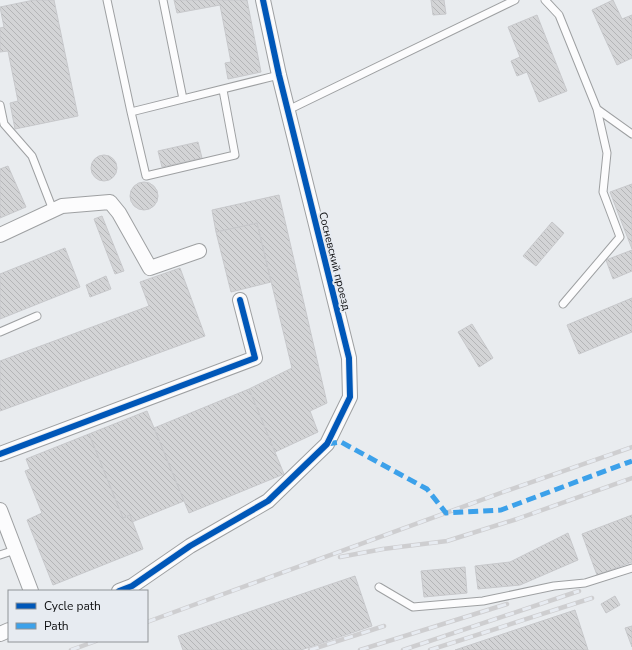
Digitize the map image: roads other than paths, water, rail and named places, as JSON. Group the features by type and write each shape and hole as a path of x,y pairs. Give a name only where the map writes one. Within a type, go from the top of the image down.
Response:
{"street":[{"name":"Сосневский проезд","path":"122,590 132,586 190,546 268,501 327,444 350,397 349,358 279,75 263,0"},
{"path":"0,235 62,206 110,202 119,213 150,268 199,251"},
{"path":"0,454 255,358 240,300"},
{"path":"0,510 31,590"}],"lane":[{"path":"107,0 146,176 235,155 223,90"},
{"path":"162,0 183,99"},
{"path":"288,110 515,0"},
{"path":"545,0 559,15 597,109 607,153 603,192 620,237 564,304"},
{"path":"131,112 279,75"},
{"path":"0,105 4,124 32,156 53,210"},
{"path":"597,109 632,134"},
{"path":"0,332 37,316"},
{"path":"0,555 15,550"},
{"path":"379,587 413,607 484,601 554,586 585,582 632,568"}],"railway":[{"path":"148,622 506,491 632,447"},
{"path":"340,557 383,549 447,541 517,519 632,478"},
{"path":"403,650 579,591"},
{"path":"430,650 592,598"},
{"path":"360,650 507,604"},
{"path":"310,650 384,626"},
{"path":"71,650 93,642"}]}
